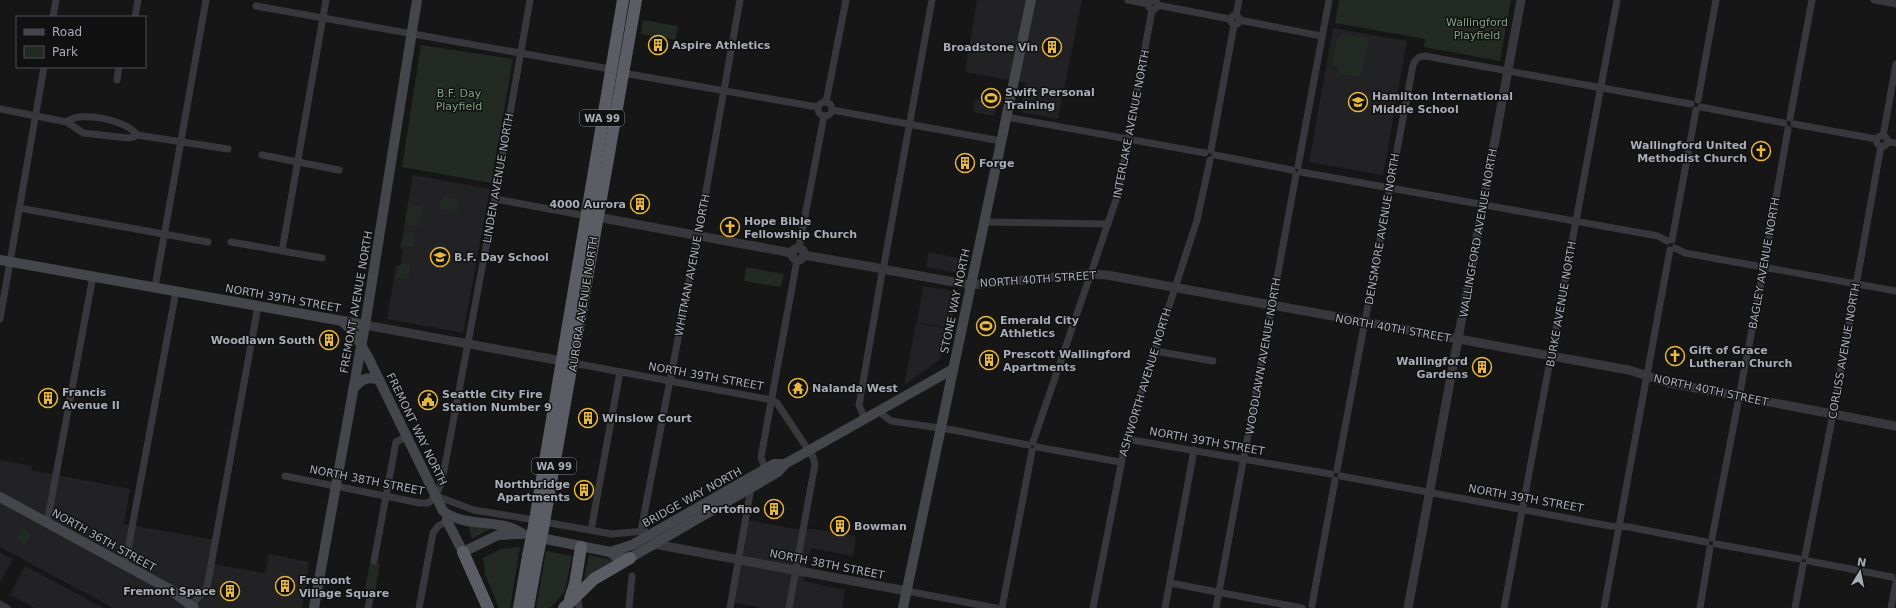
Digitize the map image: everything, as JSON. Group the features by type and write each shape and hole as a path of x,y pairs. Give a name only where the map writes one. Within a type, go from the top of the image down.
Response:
{"highway":[{"name":"AURORA AVENUE NORTH","path":"519,608 540,527 592,216 610,68 623,0"},
{"name":"AURORA AVENUE NORTH","path":"592,216 623,73 636,0"},
{"path":"572,603 581,547"},
{"path":"463,552 488,608"},
{"name":"AURORA AVENUE NORTH","path":"528,608 533,557"},
{"path":"572,603 594,579 630,558"}],"main road":[{"name":"FREMONT AVENUE NORTH","path":"314,608 365,325 417,0"},
{"name":"STONE WAY NORTH","path":"903,608 1031,0"},
{"name":"NORTH 39TH STREET","path":"5,261 365,325"},
{"name":"FREMONT WAY NORTH","path":"341,321 353,332 361,345 463,552"},
{"name":"BRIDGE WAY NORTH","path":"630,558 778,472 785,464 953,369"},
{"path":"353,389 360,380 366,377 379,380"},
{"name":"BRIDGE WAY NORTH","path":"610,552 627,547 774,464 785,464"},
{"name":"NORTH 36TH STREET","path":"0,496 176,593 193,607"},
{"path":"447,518 509,527 523,534 498,535 463,552"},
{"name":"NORTH 38TH STREET","path":"540,527 581,547 610,552 616,557 630,558"}],"street":[{"path":"53,16 56,0"},
{"path":"135,16 138,0"},
{"path":"155,287 206,0"},
{"path":"282,251 326,0"},
{"name":"LINDEN AVENUE NORTH","path":"436,496 442,481 495,199 530,0"},
{"name":"WHITMAN AVENUE NORTH","path":"641,530 698,236 740,0"},
{"path":"826,102 846,0"},
{"path":"865,418 859,405 932,0"},
{"path":"1128,0 1322,36"},
{"name":"ASHWORTH AVENUE NORTH","path":"1093,608 1120,462 1126,439 1197,220 1239,0"},
{"name":"WOODLAWN AVENUE NORTH","path":"1216,608 1328,0"},
{"name":"WALLINGFORD AVENUE NORTH","path":"1408,608 1521,0"},
{"name":"BURKE AVENUE NORTH","path":"1504,608 1616,0"},
{"path":"1670,241 1716,0"},
{"name":"BAGLEY AVENUE NORTH","path":"1700,608 1812,0"},
{"path":"1874,0 1896,4"},
{"name":"INTERLAKE AVENUE NORTH","path":"1002,608 1032,446 1092,274 1118,194 1130,140 1153,4"},
{"path":"256,6 610,68"},
{"name":"DENSMORE AVENUE NORTH","path":"1312,607 1413,65 1415,60 1420,56 1424,56 1508,71"},
{"name":"CORLISS AVENUE NORTH","path":"1795,608 1833,414 1896,64"},
{"path":"0,319 5,261 19,208 44,68"},
{"path":"117,80 119,68"},
{"path":"1508,71 1601,87 1789,124 1896,143"},
{"path":"623,73 817,107"},
{"path":"817,107 822,102 826,102"},
{"path":"826,102 830,105 832,110"},
{"path":"817,107 819,114 824,116"},
{"path":"0,109 67,122 83,133 128,138 134,138 137,135 181,141 228,150"},
{"path":"832,110 1001,141"},
{"path":"824,116 828,115 832,110"},
{"path":"67,122 72,118 89,116 111,121 131,128 137,135"},
{"path":"765,469 761,457 824,116"},
{"path":"1006,117 1483,206 1658,236 1676,243 1673,249 1647,376 1604,608"},
{"path":"262,155 338,170"},
{"name":"NORTH 40TH STREET","path":"495,199 970,285 1092,274 1107,275 1629,370 1669,383 1740,397 1810,408 1896,426"},
{"path":"19,208 208,242"},
{"path":"984,222 1108,224"},
{"path":"231,242 322,258"},
{"path":"1673,249 1685,253 1896,291"},
{"path":"47,523 93,276"},
{"path":"125,565 176,291"},
{"path":"193,607 207,587 258,306"},
{"name":"NORTH 39TH STREET","path":"365,325 772,400 813,457 815,468 789,608"},
{"path":"1155,351 1213,361"},
{"path":"591,530 620,372"},
{"path":"878,411 891,421 1120,462"},
{"path":"374,561 396,442 406,437"},
{"name":"NORTH 39TH STREET","path":"1126,439 1336,475 1804,560 1895,578"},
{"path":"1165,608 1194,450"},
{"name":"NORTH 38TH STREET","path":"284,476 420,503 428,503 436,496 474,510 540,527 591,530 612,534 641,530 653,533"},
{"path":"730,608 751,488"},
{"path":"419,608 433,533 447,518"},
{"name":"NORTH 38TH STREET","path":"654,544 996,608"},
{"path":"629,608 632,576"},
{"path":"1891,608 1895,578"},
{"path":"1170,583 1302,608"},
{"path":"368,608 371,594"},
{"path":"0,604 7,608"}],"shaded area":[{"path":"977,0 1082,0 1058,119 1021,112 1026,83 965,72"},
{"name":"Hamilton International Middle School","path":"1333,28 1407,41 1383,175 1309,162"},
{"path":"975,99 997,103 994,116 973,112"},
{"name":"B.F. Day School","path":"413,175 490,189 463,333 387,319 396,265 400,266 403,249 400,248"},
{"path":"929,252 962,259 959,273 926,267"},
{"path":"923,286 957,292 950,328 917,322"},
{"path":"916,323 950,329 945,349 938,361 904,385"},
{"path":"0,460 32,466 31,470 130,489 124,524 215,540 212,564 265,573 269,554 309,562 302,608 113,608 0,547"},
{"path":"742,519 796,529 814,529 856,536 853,556 811,548 803,581 845,590 842,608 761,608 728,601"},
{"path":"0,552 13,559 0,583"},
{"path":"25,566 103,608 35,608 10,595"}],"green space":[{"name":"Wallingford Playfield","path":"1339,0 1511,0 1500,61 1424,47 1425,39 1335,23"},
{"path":"643,20 678,26 675,40 641,34"},
{"path":"1344,34 1369,38 1361,77 1341,74 1340,76 1337,75 1338,66 1332,65 1337,38"},
{"name":"B.F. Day Playfield","path":"421,45 513,59 491,183 402,167"},
{"path":"442,197 460,200 458,212 440,209 439,207"},
{"path":"409,204 422,206 418,227 405,225"},
{"path":"405,232 415,234 413,247 402,245"},
{"path":"402,263 410,265 408,279 396,277 398,267 401,267"},
{"path":"746,267 784,274 781,287 744,281"},
{"path":"468,525 490,528 490,529 472,539"},
{"path":"23,529 31,534 25,544 17,540"},
{"path":"520,547 510,608 499,608 485,574 483,558 501,549"},
{"path":"546,551 572,556 565,591 550,608 536,608"},
{"path":"589,555 613,560 584,579"},
{"path":"370,562 380,564 375,591 365,589"}],"place":[{"name":"Aspire Athletics","path":"658,45"},
{"name":"Broadstone Vin","path":"1052,47"},
{"name":"Swift Personal Training","path":"991,98"},
{"name":"Hamilton International Middle School","path":"1358,102"},
{"name":"Wallingford United Methodist Church","path":"1761,151"},
{"name":"Forge","path":"965,163"},
{"name":"4000 Aurora","path":"640,204"},
{"name":"Hope Bible Fellowship Church","path":"730,227"},
{"name":"B.F. Day School","path":"440,257"},
{"name":"Emerald City Athletics","path":"986,326"},
{"name":"Woodlawn South","path":"329,340"},
{"name":"Gift of Grace Lutheran Church","path":"1675,356"},
{"name":"Prescott Wallingford Apartments","path":"989,360"},
{"name":"Wallingford Gardens","path":"1482,367"},
{"name":"Nalanda West","path":"798,388"},
{"name":"Francis Avenue II","path":"48,398"},
{"name":"Seattle City Fire Station Number 9","path":"428,400"},
{"name":"Winslow Court","path":"588,418"},
{"name":"Northbridge Apartments","path":"584,490"},
{"name":"Portofino","path":"774,509"},
{"name":"Bowman","path":"840,526"},
{"name":"Fremont Village Square","path":"285,586"},
{"name":"Fremont Space","path":"230,591"}]}
